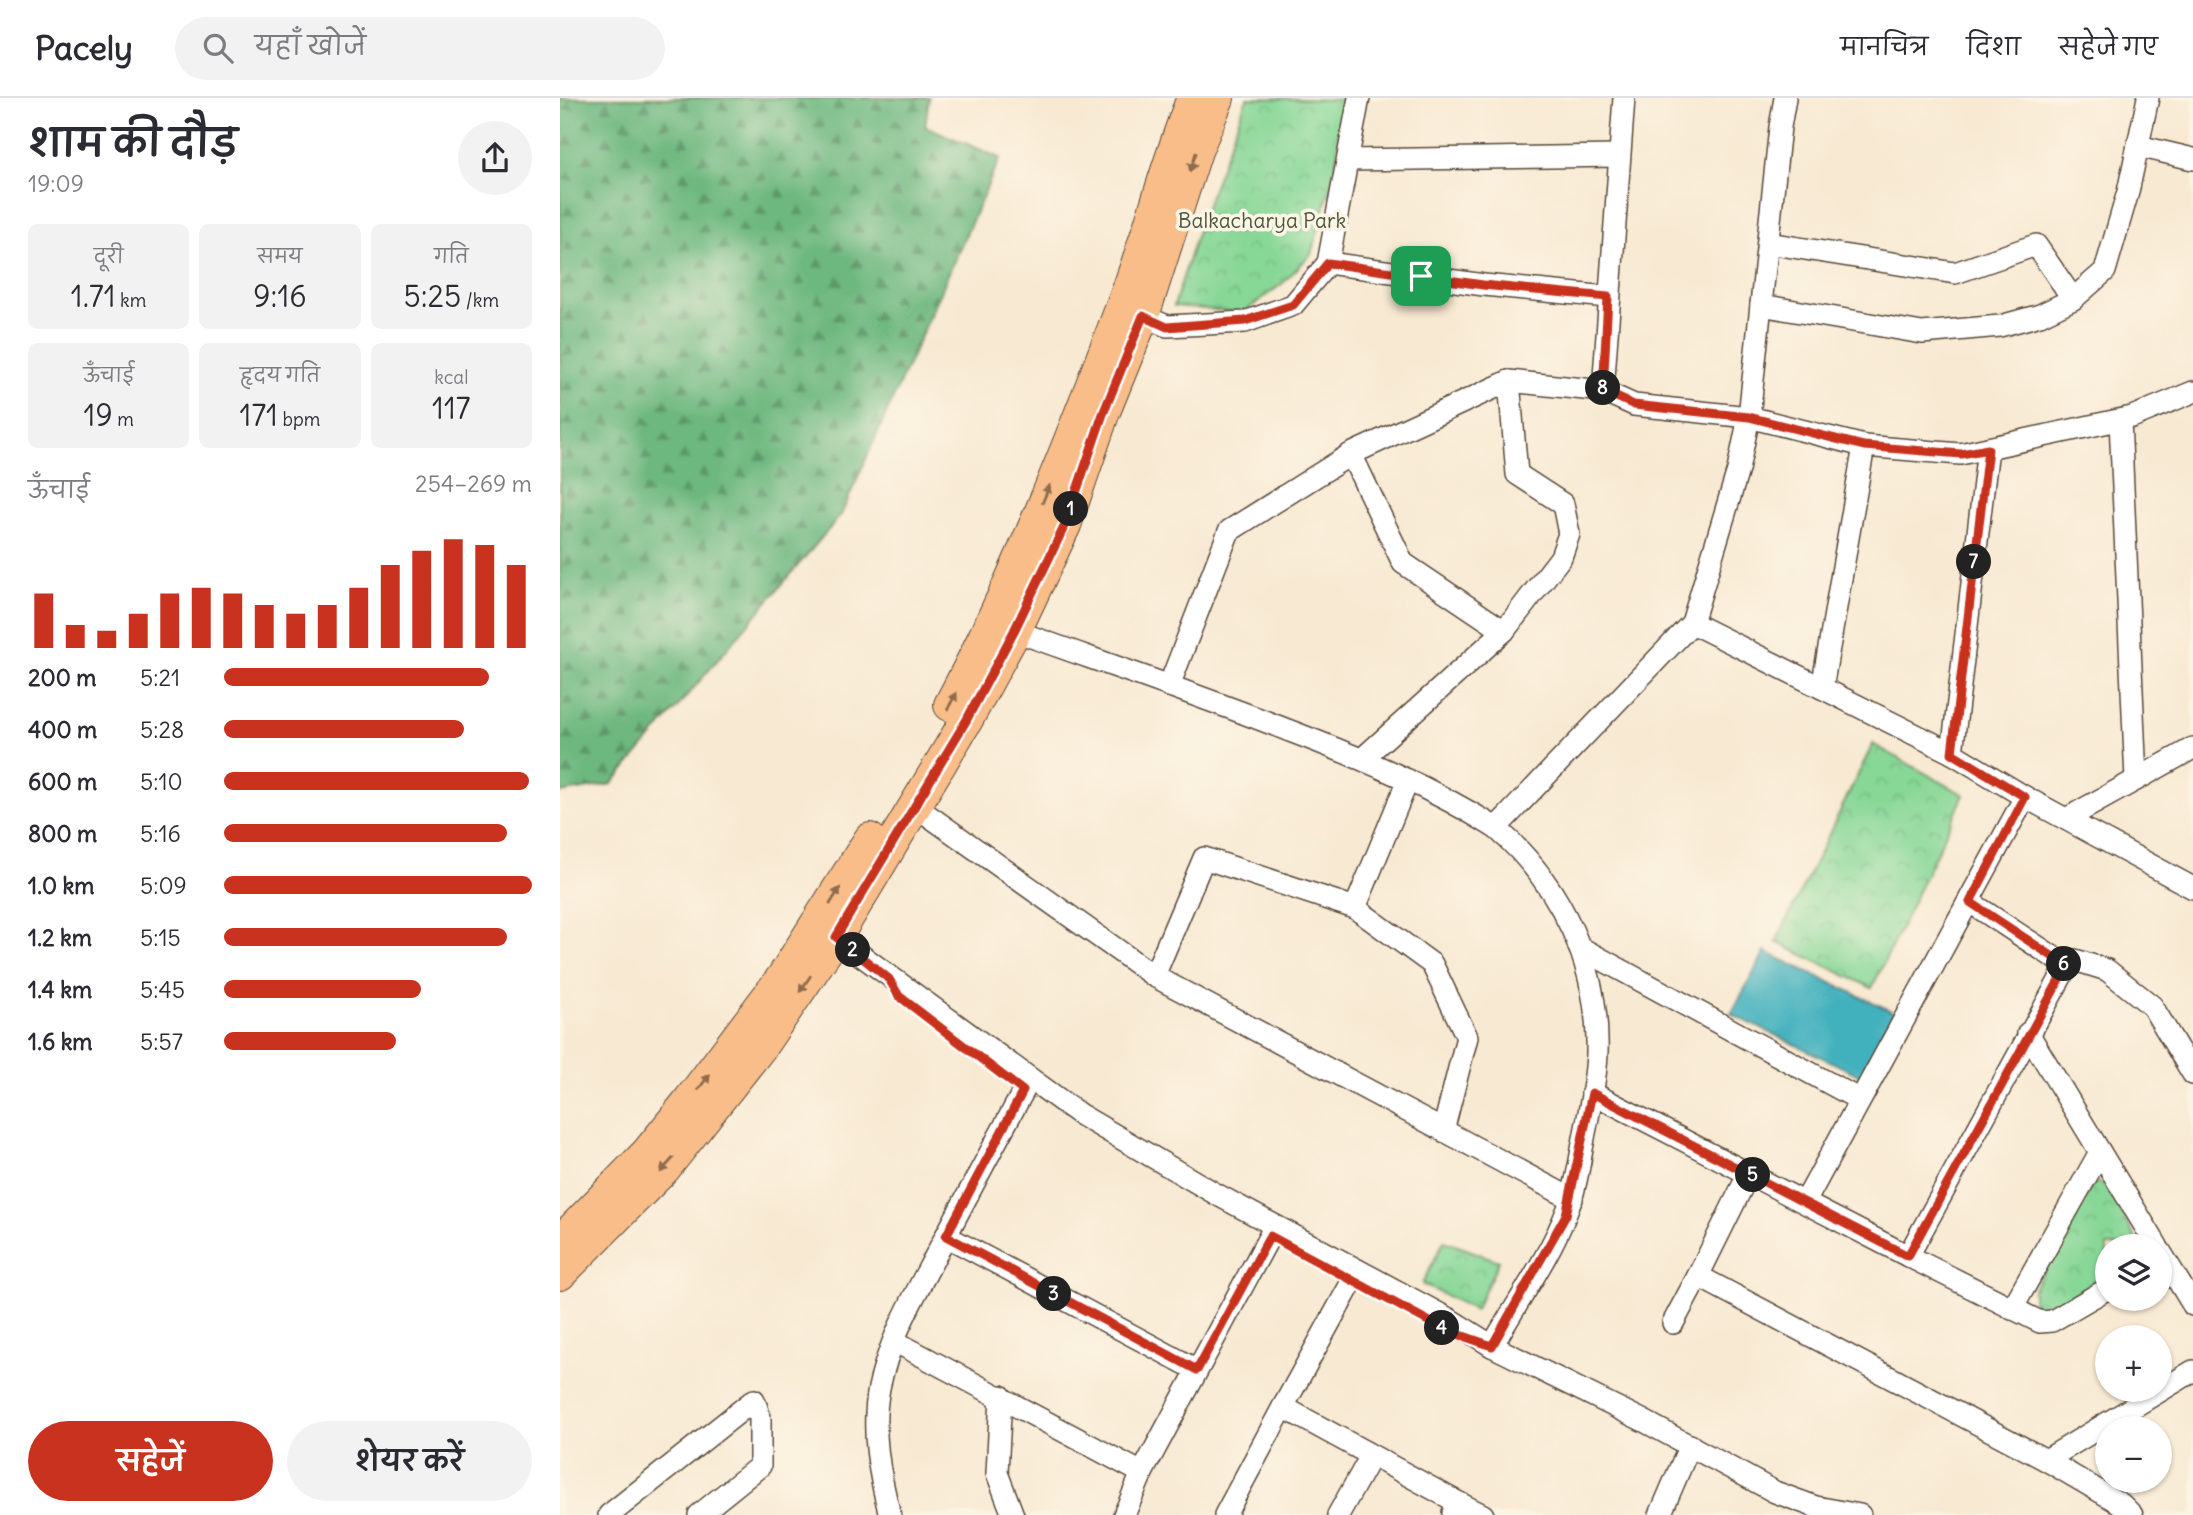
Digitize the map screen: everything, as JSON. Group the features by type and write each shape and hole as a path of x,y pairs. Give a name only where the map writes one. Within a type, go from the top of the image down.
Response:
{"main road":[{"path":"560,1242 647,1153 782,978 898,795 947,710 994,621 1122,307 1174,144 1193,98"},
{"path":"560,1274 664,1169 707,1118 836,937 915,806 1014,631 1065,525 1103,414 1143,316 1196,151 1218,98"}],"street":[{"path":"1143,316 1167,327 1245,321 1293,305 1328,263 1359,98"},
{"path":"1603,391 1624,98"},
{"path":"1496,828 1692,623 1738,470 1749,417 1786,98"},
{"path":"1761,305 1922,333 2000,326 2040,315 2073,299 2105,271 2148,98"},
{"path":"2138,146 2193,159"},
{"path":"1348,160 1619,156"},
{"path":"1768,243 1955,272 2036,245 2073,299"},
{"path":"1328,263 1483,285 1608,297"},
{"path":"1363,759 1504,631 1561,557 1569,534 1563,504 1517,474 1509,381"},
{"path":"1169,686 1229,531 1351,454 1509,381 1603,391 1634,405 1749,417 1864,446 1961,454 2120,420 2193,392"},
{"path":"2120,420 2136,780"},
{"path":"1822,688 1864,446"},
{"path":"1952,753 1988,449"},
{"path":"1351,454 1402,563 1504,631"},
{"path":"1692,623 1952,753 2025,797 2193,888"},
{"path":"1014,631 1363,759 1408,780 1496,828 1521,849 1557,898 1579,947 1591,989 1597,1032 1592,1093 1572,1199 1561,1224 1492,1346"},
{"path":"2066,819 2193,748"},
{"path":"1355,908 1408,780"},
{"path":"1805,1202 2025,797"},
{"path":"915,806 1154,976 1572,1199"},
{"path":"1154,976 1204,858 1355,908 1432,964 1466,1037 1443,1131"},
{"path":"1970,902 2067,966"},
{"path":"836,937 889,979 899,996 1157,1175 1272,1231 1355,1276 1458,1323 1492,1346 1796,1501 1860,1515"},
{"path":"1579,947 1860,1100"},
{"path":"1908,1256 2028,1033 2067,966 2075,960 2107,970 2152,1006 2193,1074"},
{"path":"2028,1033 2149,1234"},
{"path":"890,1515 879,1469 876,1440 879,1389 894,1341 1026,1086"},
{"path":"1592,1093 2012,1310 2046,1322 2095,1295"},
{"path":"2012,1310 2100,1152"},
{"path":"1673,1323 1749,1173"},
{"path":"1124,1515 1142,1473 1272,1231"},
{"path":"946,1236 1197,1370"},
{"path":"2172,1272 2193,1305"},
{"path":"1225,1515 1355,1276"},
{"path":"1698,1276 2046,1460 2121,1504 2132,1515"},
{"path":"894,1341 1142,1473"},
{"path":"2046,1460 2193,1371"},
{"path":"1000,1396 997,1474 1013,1515"},
{"path":"608,1515 754,1400 760,1417 760,1466 699,1515"},
{"path":"1283,1407 1371,1456 1455,1509 1483,1515"},
{"path":"1660,1515 1690,1446"},
{"path":"1338,1515 1371,1456"}],"green space":[{"path":"560,98 929,98 925,126 1000,158 841,515 612,784 560,793"},
{"name":"Balkacharya Park","path":"1247,98 1346,100 1333,178 1311,254 1283,283 1243,313 1174,306 1200,223"},
{"path":"1873,744 1964,795 1872,988 1776,942"},
{"path":"2094,1182 2106,1185 2133,1234 2095,1234 2095,1281 2051,1308 2038,1308 2033,1302 2033,1290"},
{"path":"1444,1241 1499,1261 1475,1310 1422,1284"}],"water":[{"path":"1765,952 1896,1013 1863,1077 1731,1014"}],"route":[{"path":"1328,263 1421,276 1608,297 1603,391 1634,405 1749,417 1864,446 1961,454 1988,449 1952,753 2025,797 1970,902 2067,966 1908,1256 1592,1093 1572,1199 1566,1215 1492,1346 1443,1329 1270,1236 1197,1370 946,1236 1023,1091 899,996 889,979 836,937 966,721 1014,631 1065,525 1103,414 1143,316 1167,327 1245,321 1293,305 1328,263"}]}
